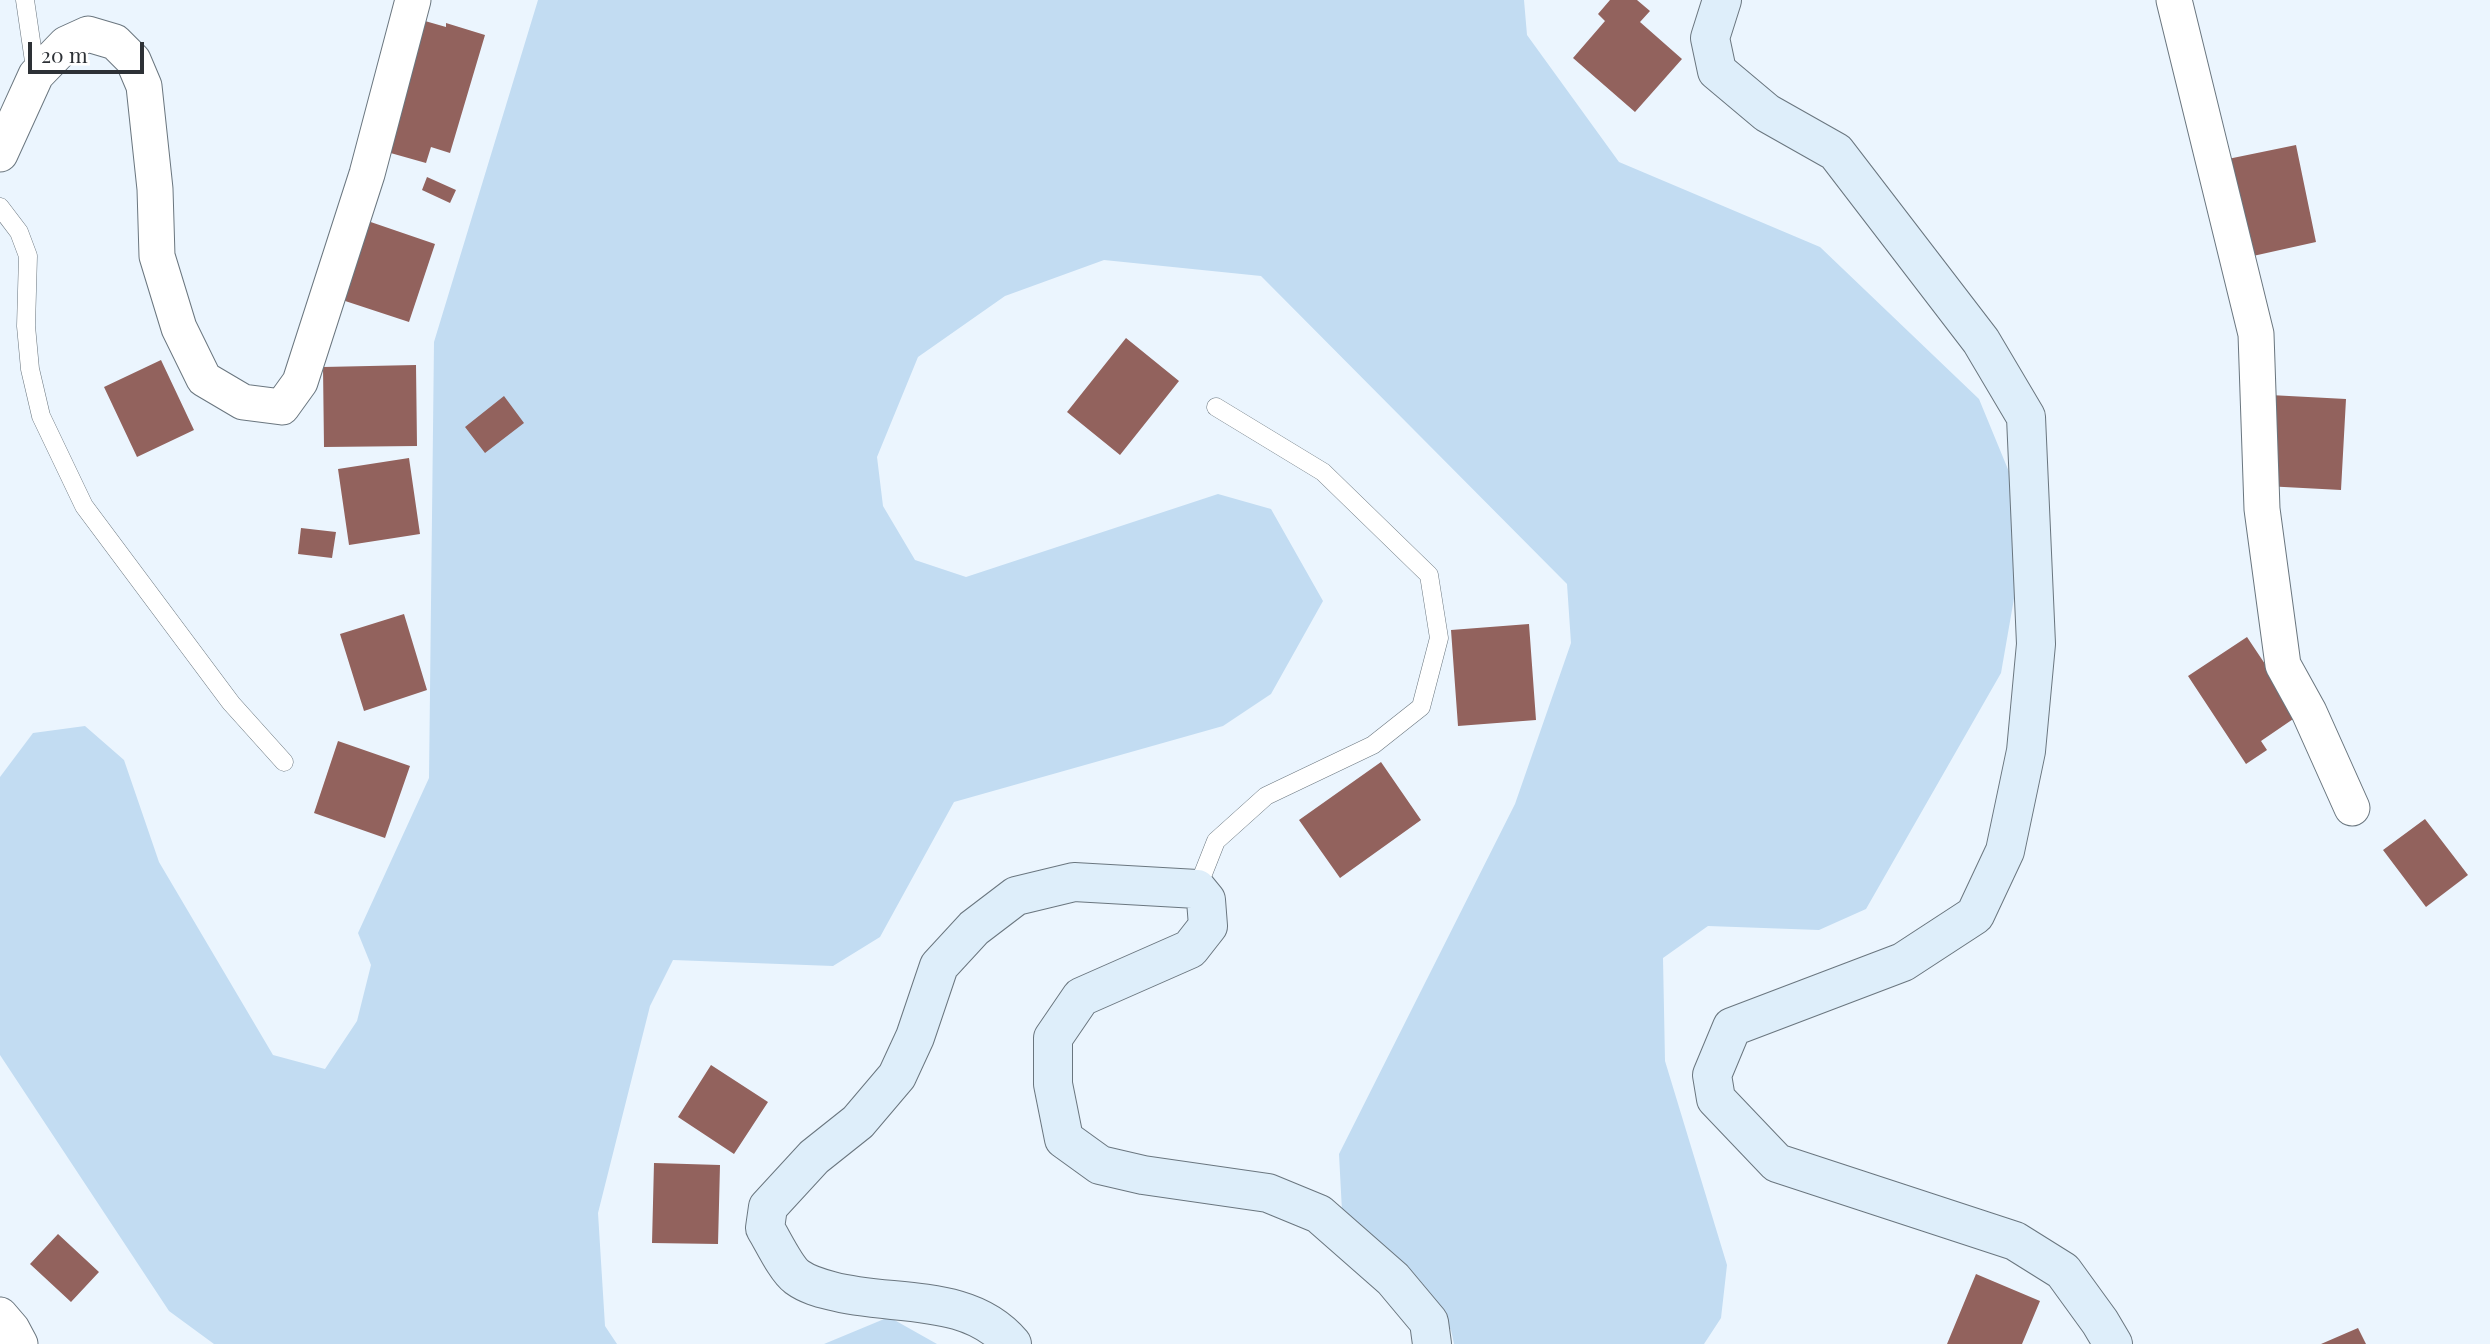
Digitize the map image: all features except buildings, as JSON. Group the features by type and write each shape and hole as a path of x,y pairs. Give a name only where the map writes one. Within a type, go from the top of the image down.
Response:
{"street":[{"path":"0,154 36,75 65,44 89,34 115,42 133,60 144,86 155,189 157,256 179,328 204,379 243,402 282,407 300,382 368,174 413,0"},
{"path":"1722,0 1710,38 1717,71 1767,113 1836,152 1981,341 2026,417 2036,645 2026,751 2006,851 1975,915 1903,962 1732,1027 1712,1075 1716,1099 1777,1163 2015,1241 2063,1271 2113,1344"},
{"path":"2174,0 2256,334 2262,509 2283,665 2309,712 2352,808"},
{"path":"1012,1344 988,1321 957,1308 852,1296 812,1286 795,1276 765,1228 768,1207 814,1157 858,1122 897,1076 915,1037 939,966 974,928 1016,896 1074,882 1198,889 1206,900 1208,926 1190,949 1081,997 1053,1038 1053,1084 1064,1139 1100,1165 1143,1175 1268,1193 1318,1214 1393,1279 1429,1322 1432,1344"},
{"path":"0,1315 20,1344"}],"lane":[{"path":"25,0 36,75"},
{"path":"0,207 19,232 28,256 26,326 30,369 41,416 84,506 231,703 284,762"},
{"path":"1198,889 1216,841 1266,796 1373,745 1421,707 1439,638 1429,575 1323,472 1216,407"}],"shaded area":[{"path":"538,0 1524,0 1527,35 1619,162 1820,247 1979,399 2028,518 2001,673 1866,909 1819,930 1708,926 1663,958 1665,1061 1727,1265 1721,1318 1704,1344 1454,1344 1451,1330 1342,1211 1339,1154 1515,804 1571,643 1567,584 1261,276 1104,260 1005,296 918,357 877,457 883,506 915,560 966,577 1218,494 1271,509 1323,601 1271,694 1223,726 954,802 880,937 833,966 673,960 650,1006 598,1213 605,1326 617,1344 214,1344 169,1311 0,1055 0,777 33,733 85,726 124,760 159,862 273,1055 325,1069 357,1021 371,965 358,933 429,778 434,342"},
{"path":"889,1317 937,1344 824,1344"}]}
